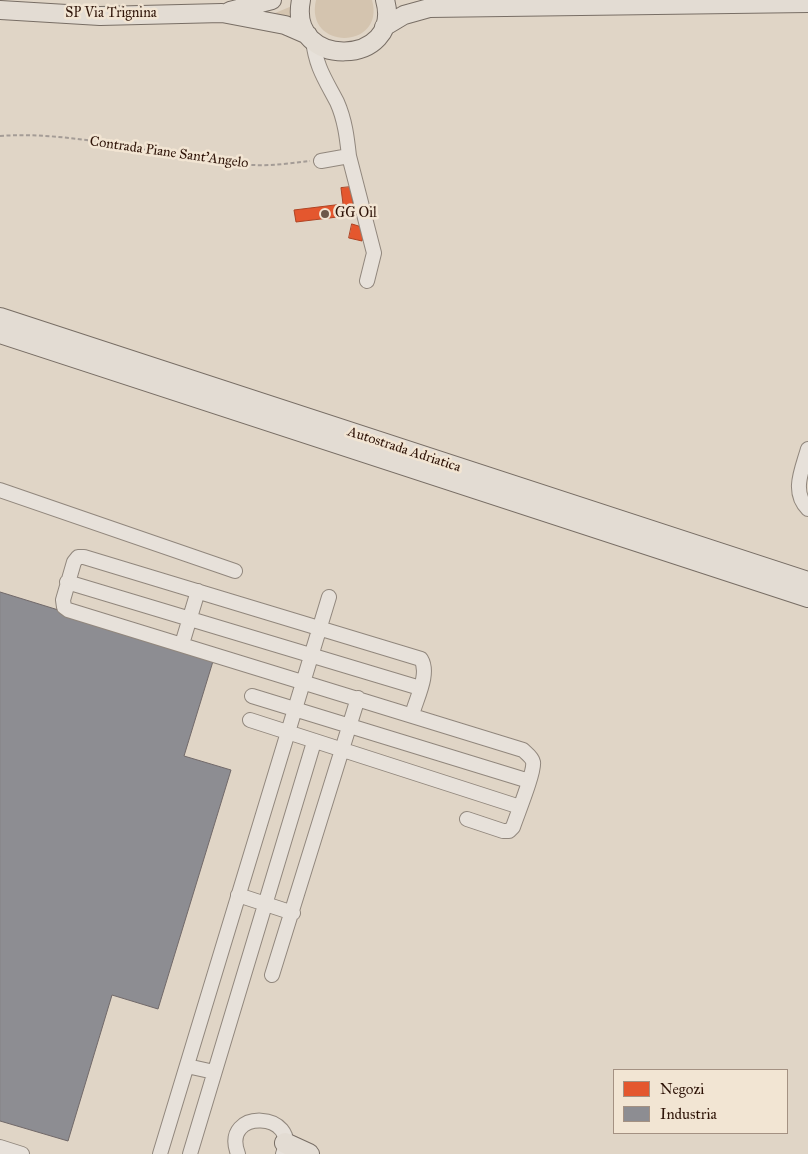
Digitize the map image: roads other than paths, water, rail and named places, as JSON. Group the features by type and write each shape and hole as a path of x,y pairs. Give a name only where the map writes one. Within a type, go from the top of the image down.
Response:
{"highway":[{"name":"Autostrada Adriatica","path":"0,318 808,582"},
{"name":"Autostrada Adriatica","path":"0,333 808,597"},
{"path":"284,1148 308,1154"}],"main road":[{"name":"SP Via Trignina","path":"222,13 272,0"},
{"path":"301,0 301,19 310,38"},
{"path":"330,51 343,53 356,51 368,46 377,38 384,27 387,8 385,0"},
{"path":"408,0 428,8"},
{"path":"384,27 404,15 428,8 808,3"},
{"name":"SP Via Trignina","path":"0,10 100,16 222,13 285,25 330,51"}],"street":[{"path":"310,38 318,68 337,103 346,126 349,156 374,253 367,281"},
{"path":"325,82 321,63 330,51"},
{"path":"321,161 349,156"},
{"path":"808,449 798,486 802,503 808,509"},
{"path":"0,490 235,572"},
{"path":"412,715 425,673 425,665 421,659 84,557 78,557 74,562 63,600 64,607 68,610 523,750 533,762 529,781 513,827 509,831 503,831 467,819"},
{"path":"67,582 420,688"},
{"path":"182,644 198,591"},
{"path":"160,1154 329,597"},
{"path":"252,696 529,781"},
{"path":"272,975 344,750 358,698"},
{"path":"250,720 288,734 344,750 520,807"},
{"path":"190,1154 314,742"},
{"path":"238,895 293,914"},
{"path":"187,1066 214,1072"},
{"path":"238,1154 235,1141 238,1133 249,1122 257,1119 265,1120 279,1128 284,1148"},
{"path":"0,1146 22,1154"}],"place":[{"name":"GG Oil","path":"325,214"}]}
